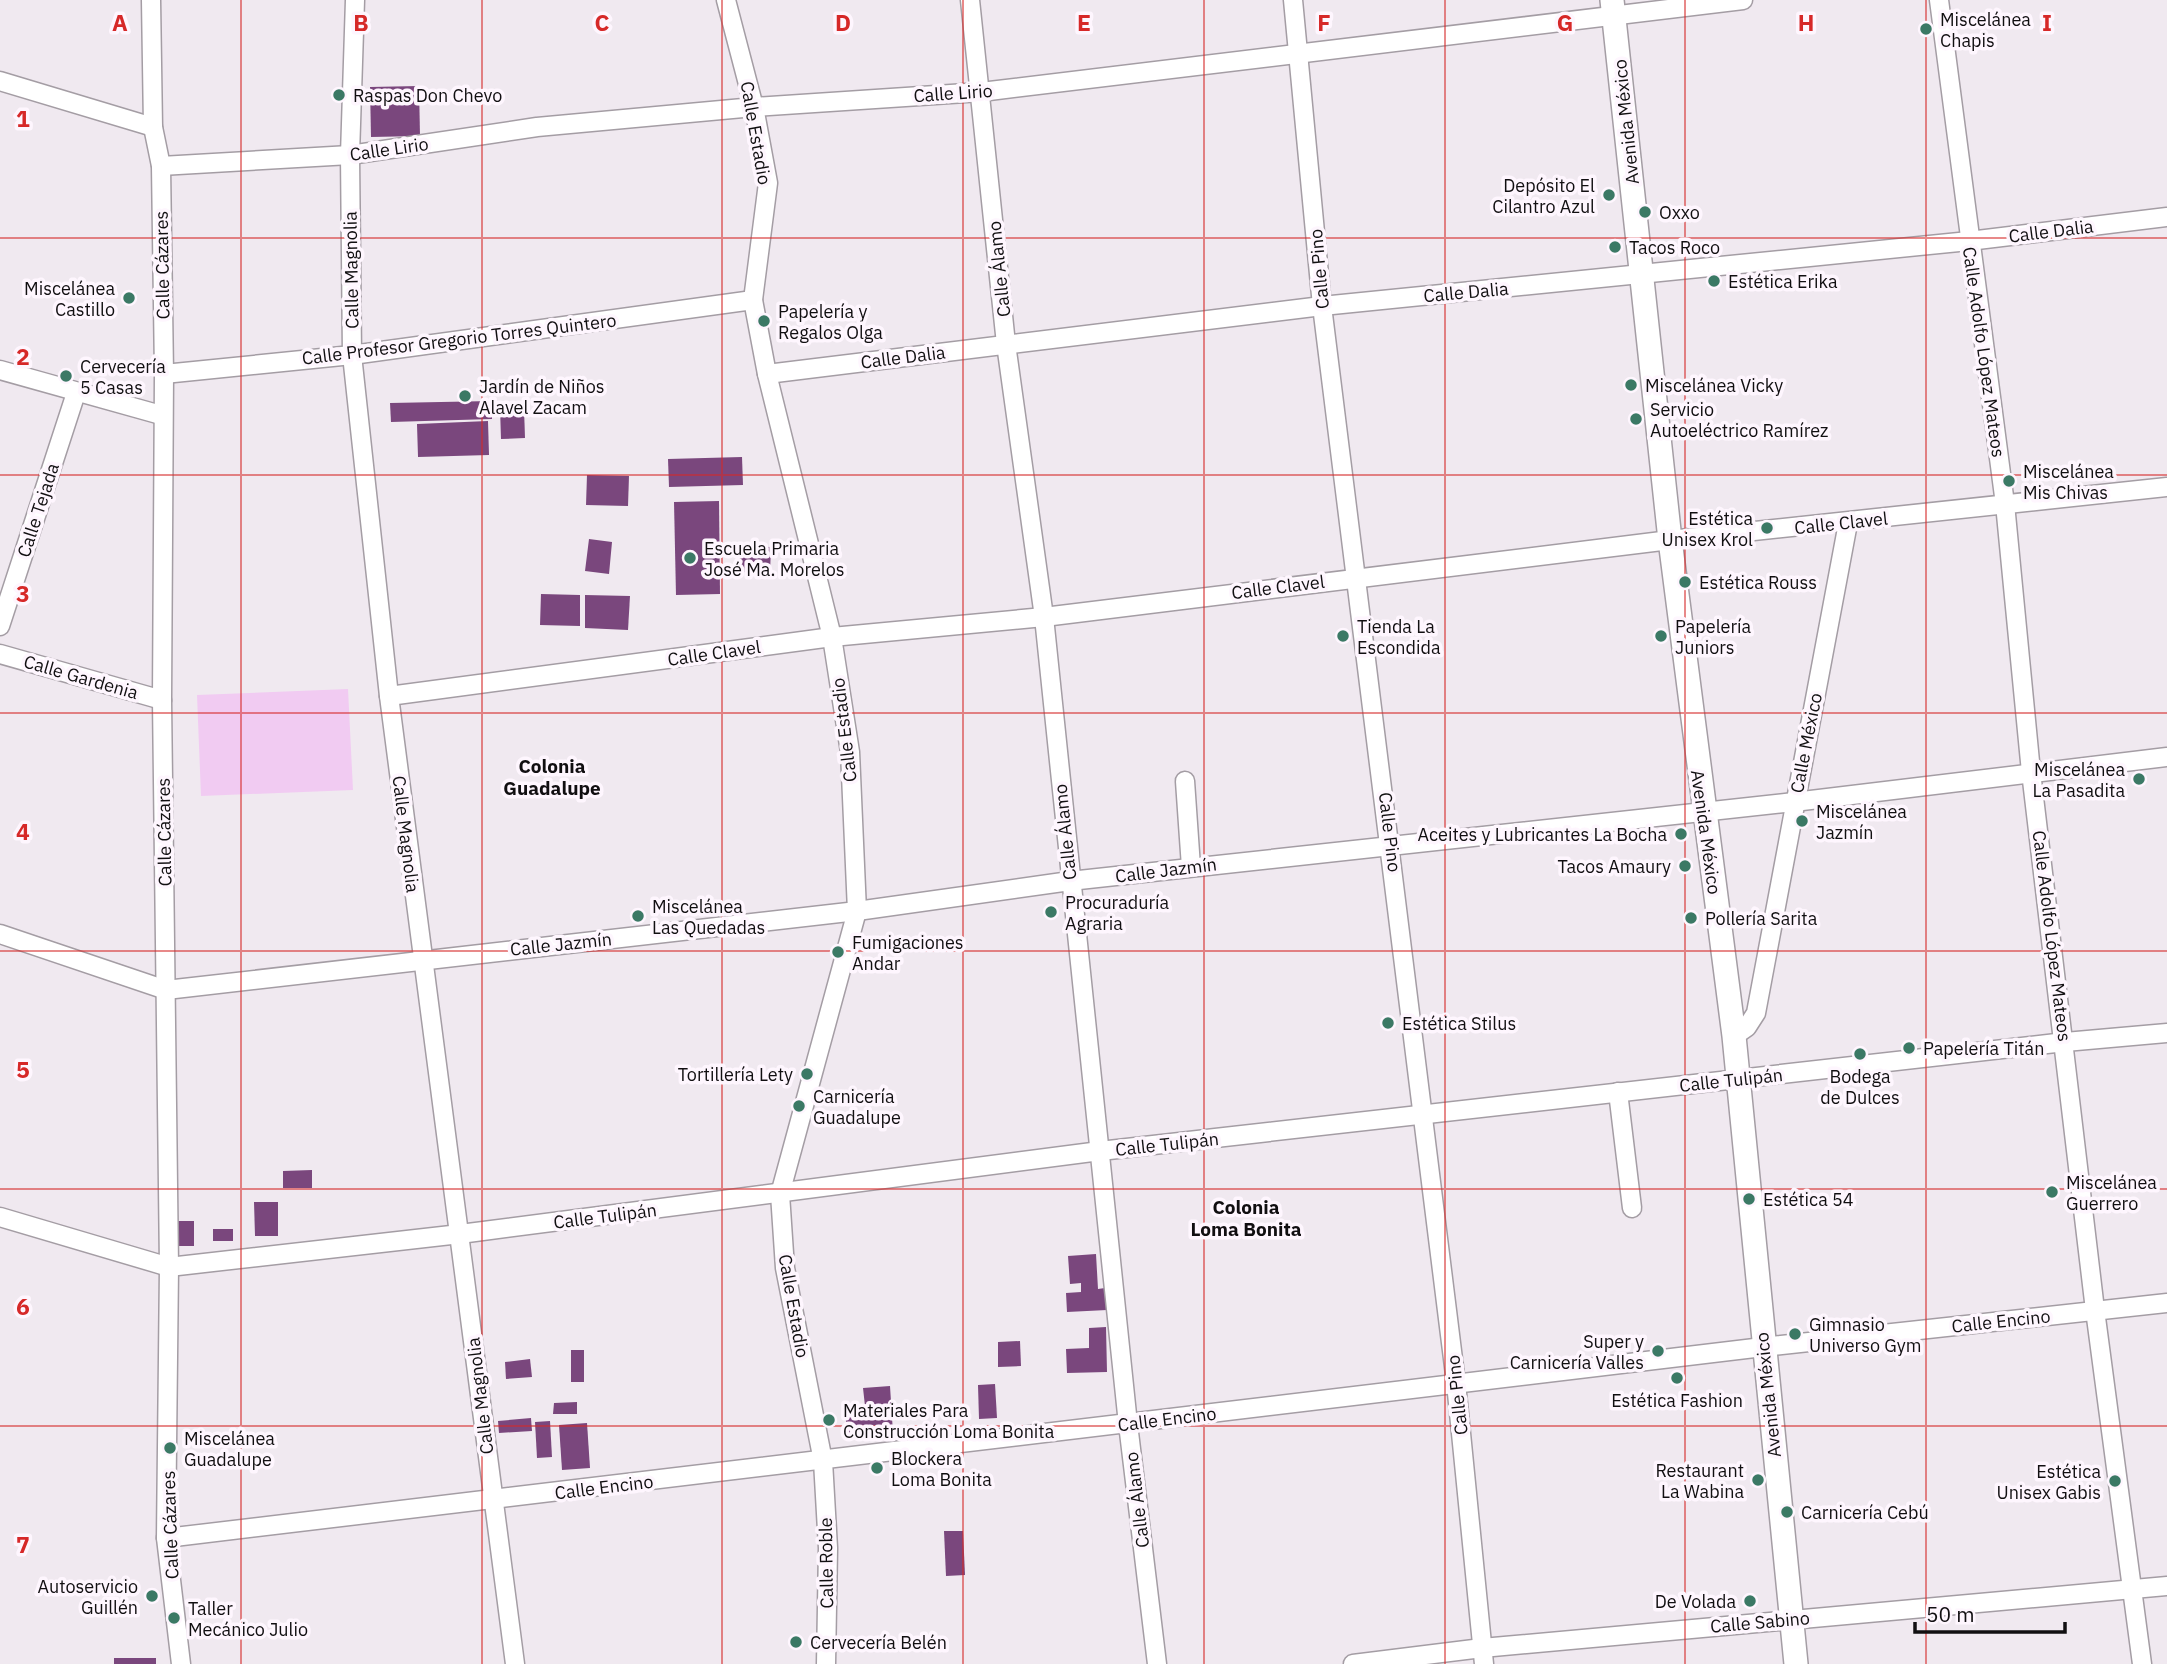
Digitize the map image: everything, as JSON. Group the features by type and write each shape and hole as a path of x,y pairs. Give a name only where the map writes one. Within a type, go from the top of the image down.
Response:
{"street":[{"name":"Calle Cázares","path":"151,0 153,127 161,166 164,374 161,415 162,700 169,1267 166,1538 181,1664"},
{"name":"Calle Magnolia","path":"355,0 350,155 352,355 389,696 515,1664"},
{"name":"Calle Estadio","path":"726,0 754,107 768,183 753,300 767,374 832,637 850,752 857,911 780,1194 785,1268 823,1461"},
{"name":"Calle Álamo","path":"970,0 1006,344 1044,617 1128,1424 1157,1664"},
{"name":"Calle Pino","path":"1293,0 1322,306 1392,844 1421,1117 1456,1383 1483,1656"},
{"name":"Calle Lirio","path":"161,166 350,155 537,127 754,107 981,92 1299,55 1613,8 1743,0"},
{"name":"Calle Adolfo López Mateos","path":"1939,0 2006,504 2031,772 2095,1310 2142,1664"},
{"name":"Avenida México","path":"1613,8 1670,540 1734,1036 1796,1664"},
{"path":"0,80 153,127"},
{"name":"Calle Dalia","path":"767,374 1322,306 1969,241 2167,217"},
{"name":"Calle Profesor Gregorio Torres Quintero","path":"164,374 352,355 753,300"},
{"path":"0,370 161,415"},
{"name":"Calle Tejada","path":"0,626 76,393"},
{"name":"Calle Clavel","path":"389,696 832,637 1044,617 1670,540 2167,487"},
{"name":"Calle México","path":"1734,1036 1747,1027 1756,1013 1848,523"},
{"name":"Calle Gardenia","path":"0,654 162,700"},
{"name":"Calle Jazmín","path":"166,990 857,911 1070,881 1794,802 2167,757"},
{"path":"1185,781 1191,867"},
{"path":"0,934 166,990"},
{"name":"Calle Tulipán","path":"169,1267 460,1234 1100,1151 1421,1117 2064,1042 2167,1033"},
{"path":"1618,1092 1632,1208"},
{"path":"0,1217 169,1267"},
{"name":"Calle Encino","path":"166,1538 1456,1383 2167,1303"},
{"name":"Calle Roble","path":"823,1461 828,1548 826,1664"},
{"name":"Calle Sabino","path":"1353,1664 1483,1656 1791,1619 2167,1586"}],"shaded area":[{"path":"348,689 353,790 201,796 197,695"}],"building":[{"path":"419,86 420,136 371,137 370,87"},
{"path":"492,401 492,419 391,422 390,403"},
{"path":"500,408 524,408 525,438 501,439"},
{"path":"488,421 489,455 418,457 417,424"},
{"path":"742,457 743,485 669,487 668,459"},
{"path":"587,475 629,476 628,506 586,505"},
{"path":"719,501 720,594 676,595 674,502"},
{"path":"589,539 612,542 609,574 585,571"},
{"path":"740,545 771,547 770,573 738,572"},
{"path":"541,594 580,595 580,626 540,625"},
{"path":"585,595 630,596 628,630 585,628"},
{"path":"312,1170 312,1188 283,1188 283,1171"},
{"path":"254,1202 278,1202 278,1236 255,1236"},
{"path":"176,1221 194,1221 194,1246 177,1246"},
{"path":"213,1229 233,1229 233,1241 213,1241"},
{"path":"1096,1254 1098,1289 1105,1288 1107,1310 1067,1312 1066,1293 1081,1292 1081,1283 1070,1284 1068,1256"},
{"path":"1106,1327 1107,1372 1067,1373 1066,1349 1089,1348 1089,1328"},
{"path":"1020,1341 1021,1366 998,1367 998,1342"},
{"path":"571,1350 584,1350 584,1382 571,1382"},
{"path":"530,1359 532,1377 506,1379 505,1362"},
{"path":"995,1384 997,1418 979,1419 978,1385"},
{"path":"890,1386 893,1433 847,1435 845,1408 865,1406 863,1388"},
{"path":"577,1402 577,1414 553,1414 554,1403"},
{"path":"531,1418 532,1431 499,1433 498,1421"},
{"path":"550,1421 552,1457 537,1458 535,1422"},
{"path":"587,1423 590,1468 562,1470 559,1425"},
{"path":"944,1531 963,1531 965,1575 946,1576"},
{"path":"114,1658 156,1658 156,1664 114,1664"}],"place":[{"name":"Miscelánea Chapis","path":"1926,29"},
{"name":"Raspas Don Chevo","path":"339,95"},
{"name":"Depósito El Cilantro Azul","path":"1609,195"},
{"name":"Oxxo","path":"1645,212"},
{"name":"Tacos Roco","path":"1615,247"},
{"name":"Estética Erika","path":"1714,281"},
{"name":"Miscelánea Castillo","path":"129,298"},
{"name":"Papelería y Regalos Olga","path":"764,321"},
{"name":"Cervecería 5 Casas","path":"66,376"},
{"name":"Miscelánea Vicky","path":"1631,385"},
{"name":"Jardín de Niños Alavel Zacam","path":"465,396"},
{"name":"Servicio Autoeléctrico Ramírez","path":"1636,419"},
{"name":"Miscelánea Mis Chivas","path":"2009,481"},
{"name":"Estética Unisex Krol","path":"1767,528"},
{"name":"Escuela Primaria José Ma. Morelos","path":"690,558"},
{"name":"Estética Rouss","path":"1685,582"},
{"name":"Tienda La Escondida","path":"1343,636"},
{"name":"Papelería Juniors","path":"1661,636"},
{"name":"Miscelánea La Pasadita","path":"2139,779"},
{"name":"Miscelánea Jazmín","path":"1802,821"},
{"name":"Aceites y Lubricantes La Bocha","path":"1681,834"},
{"name":"Tacos Amaury","path":"1685,866"},
{"name":"Procuraduría Agraria","path":"1051,912"},
{"name":"Miscelánea Las Quedadas","path":"638,916"},
{"name":"Pollería Sarita","path":"1691,918"},
{"name":"Fumigaciones Andar","path":"838,952"},
{"name":"Estética Stilus","path":"1388,1023"},
{"name":"Papelería Titán","path":"1909,1048"},
{"name":"Bodega de Dulces","path":"1860,1054"},
{"name":"Tortillería Lety","path":"807,1074"},
{"name":"Carnicería Guadalupe","path":"799,1106"},
{"name":"Miscelánea Guerrero","path":"2052,1192"},
{"name":"Estética 54","path":"1749,1199"},
{"name":"Gimnasio Universo Gym","path":"1795,1334"},
{"name":"Super y Carnicería Valles","path":"1658,1351"},
{"name":"Estética Fashion","path":"1677,1378"},
{"name":"Materiales Para Construcción Loma Bonita","path":"829,1420"},
{"name":"Miscelánea Guadalupe","path":"170,1448"},
{"name":"Blockera Loma Bonita","path":"877,1468"},
{"name":"Restaurant La Wabina","path":"1758,1480"},
{"name":"Estética Unisex Gabis","path":"2115,1481"},
{"name":"Carnicería Cebú","path":"1787,1512"},
{"name":"Autoservicio Guillén","path":"152,1596"},
{"name":"De Volada","path":"1750,1601"},
{"name":"Taller Mecánico Julio","path":"174,1618"},
{"name":"Cervecería Belén","path":"796,1642"}],"district":[{"name":"Colonia Guadalupe","path":"552,777"},
{"name":"Colonia Loma Bonita","path":"1246,1218"}]}
